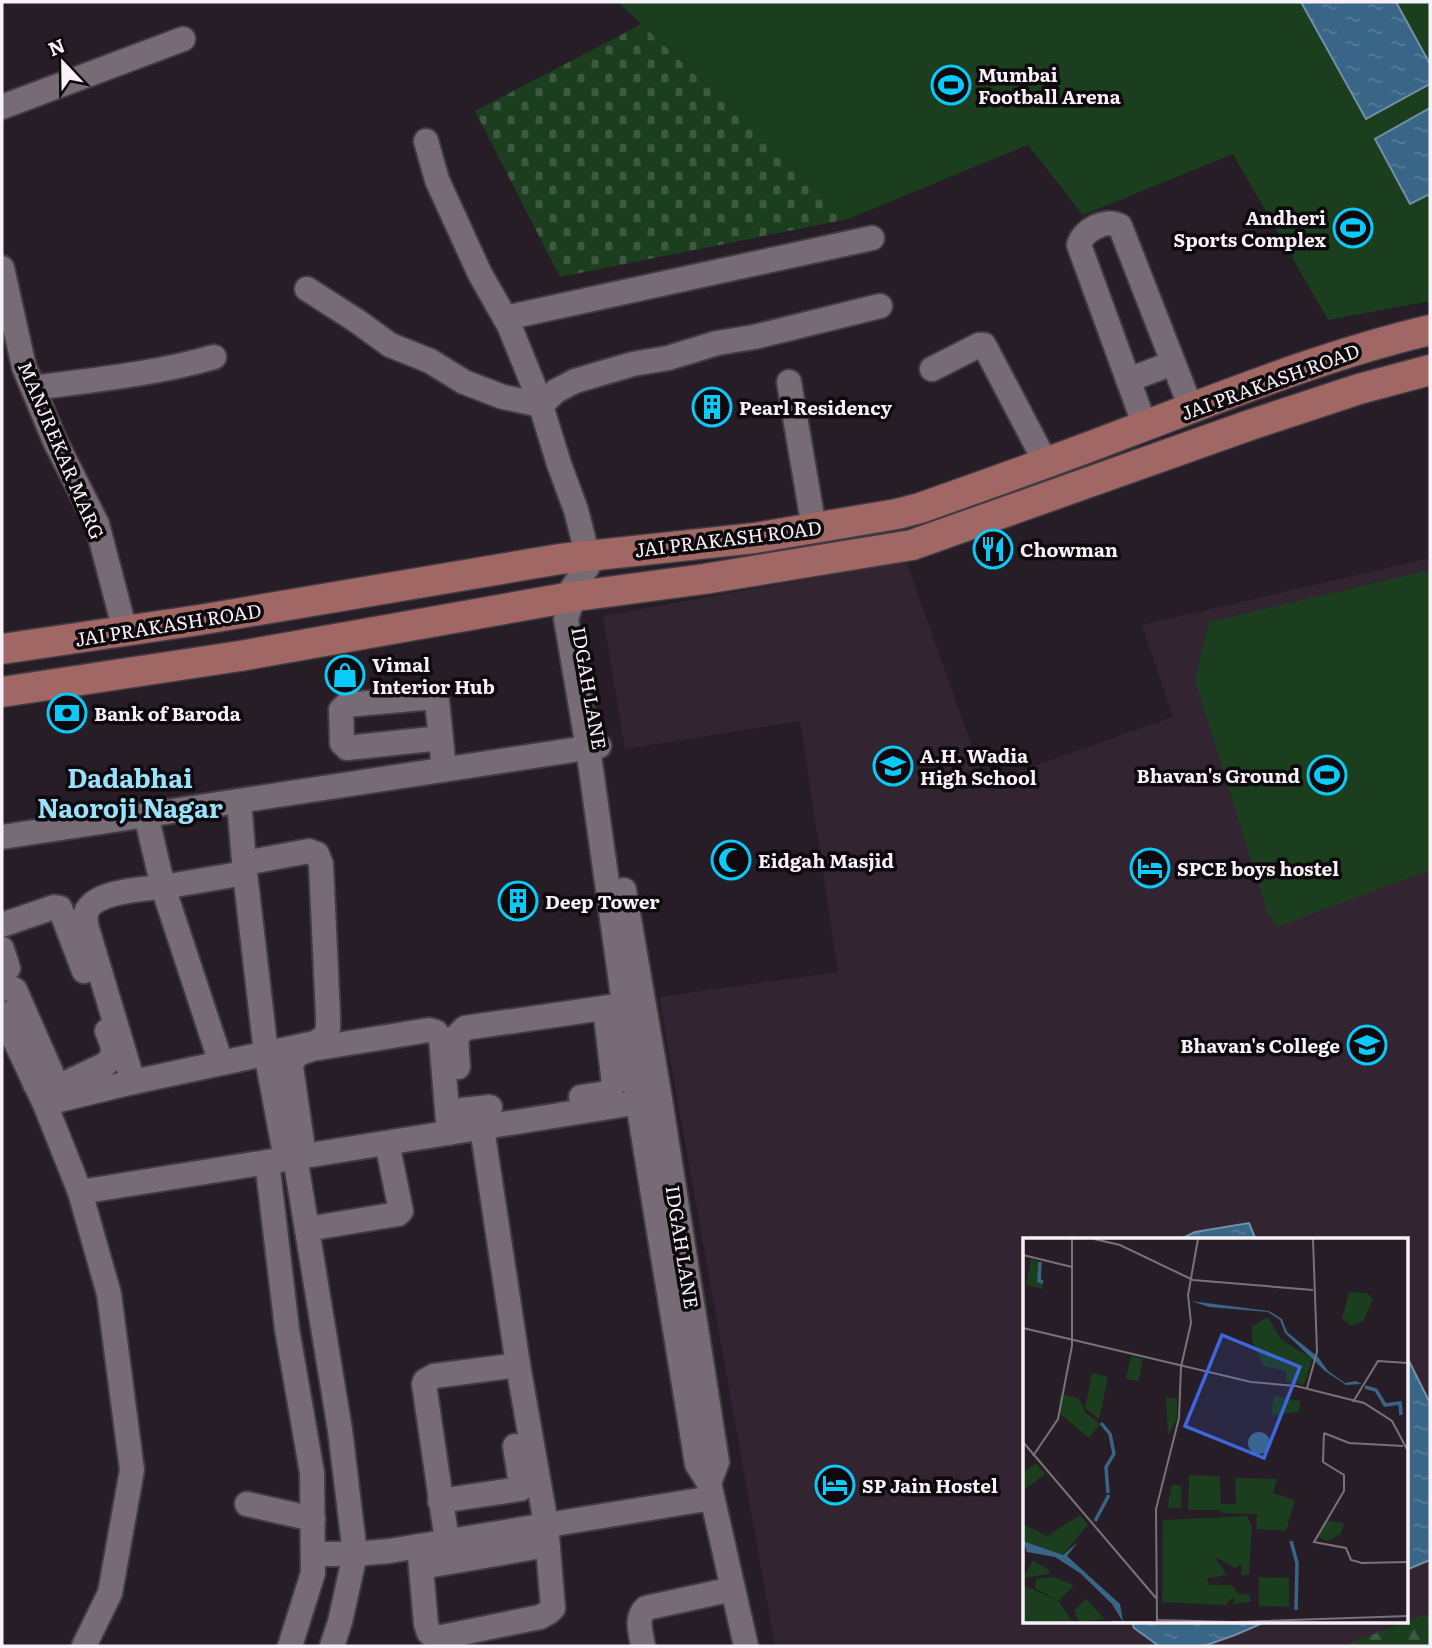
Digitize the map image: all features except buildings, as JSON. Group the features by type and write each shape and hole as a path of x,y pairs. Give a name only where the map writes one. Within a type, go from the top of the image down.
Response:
{"main road":[{"name":"JAI PRAKASH ROAD","path":"2,649 589,556 755,538 897,514 1046,463 1225,395 1379,342 1430,330"},
{"name":"JAI PRAKASH ROAD","path":"2,692 240,656 912,545 1250,425 1359,389 1430,370"}],"street":[{"path":"2,107 183,39"},
{"path":"426,141 437,180 480,274 509,325 541,405 576,510 589,556 588,566 572,589 569,602"},
{"path":"1145,426 1079,245 1087,232 1108,223 1120,226 1191,408"},
{"path":"505,318 872,238"},
{"name":"MANJREKAR MARG","path":"2,268 24,367 55,441 97,524 125,631"},
{"path":"307,289 390,345 430,361 464,382 503,397 541,405"},
{"path":"541,405 556,391 612,370 880,306"},
{"path":"933,369 979,345 984,345 1046,463"},
{"path":"33,387 123,377 214,357"},
{"path":"1128,380 1173,363"},
{"path":"789,382 814,528"},
{"name":"IDGAH LANE","path":"569,602 566,619 594,747 622,994 623,1068 649,1101"},
{"path":"441,738 444,768"},
{"path":"2,837 594,747"},
{"path":"239,800 266,1053 288,1158 309,1239 340,1430 355,1554 332,1646"},
{"path":"146,815 163,887 221,1063"},
{"path":"40,1094 63,1098 316,1042 325,1037 328,1028 321,864 317,854 309,851 163,887 116,893 93,904 86,913 86,925 133,1082"},
{"path":"2,926 54,907 62,910 114,1050 106,1064 40,1094"},
{"path":"2,950 8,968 2,973"},
{"path":"2,989 9,987 15,990 11,1016 29,1047 40,1094 80,1192 109,1294 132,1470 110,1593 84,1646"},
{"path":"420,1557 426,1624 429,1633 434,1637 541,1617 553,1608 547,1535 511,1366 456,1037 465,1028 622,994"},
{"name":"IDGAH LANE","path":"622,994 649,1101 692,1369 717,1462 710,1490 746,1646"},
{"path":"290,1646 313,1573 312,1473 287,1329 278,1253 288,1158 293,1059 312,1049 429,1030 436,1032 441,1039 469,1122"},
{"path":"579,1097 607,1093 623,1068"},
{"path":"80,1192 387,1143 469,1122 649,1101"},
{"path":"278,1253 309,1239 398,1214 401,1210 387,1143"},
{"path":"287,1329 323,1322"},
{"path":"447,1541 425,1381 434,1376 511,1366"},
{"path":"440,1501 520,1489 522,1485 511,1366"},
{"path":"313,1554 389,1551 420,1557 547,1535 710,1490"},
{"path":"247,1504 313,1519"},
{"path":"420,1557 447,1541 547,1535"},
{"path":"643,1646 639,1619 646,1608 733,1589"}],"shaded area":[{"path":"1430,558 1430,1646 775,1646 659,997 838,972 800,721 625,749 603,616 906,561 985,783 1173,717 1142,625"}],"green space":[{"path":"618,2 1430,2 1430,301 1328,320 1233,154 1083,215 1028,145 848,219"},
{"path":"642,24 848,219 560,277 475,111"},
{"name":"Bhavan's Ground","path":"1430,570 1430,870 1277,927 1267,911 1195,680 1209,622"},
{"path":"1430,1613 1430,1646 1342,1646 1401,1624 1408,1624 1408,1621"}],"water":[{"path":"1301,2 1396,2 1430,64 1430,84 1366,119"},
{"path":"1430,108 1430,194 1410,204 1375,139"},
{"path":"1249,1223 1255,1238 1183,1238 1195,1232"},
{"path":"1408,1359 1430,1403 1430,1560 1408,1569"},
{"path":"1133,1624 1260,1624 1204,1646 1159,1646 1134,1628"}],"place":[{"name":"Mumbai Football Arena","path":"951,85"},
{"name":"Andheri Sports Complex","path":"1353,228"},
{"name":"Pearl Residency","path":"712,407"},
{"name":"Chowman","path":"993,549"},
{"name":"Vimal Interior Hub","path":"345,675"},
{"name":"Bank of Baroda","path":"67,713"},
{"name":"A.H. Wadia High School","path":"893,766"},
{"name":"Bhavan's Ground","path":"1327,775"},
{"name":"Eidgah Masjid","path":"731,860"},
{"name":"SPCE boys hostel","path":"1150,868"},
{"name":"Deep Tower","path":"518,901"},
{"name":"Bhavan's College","path":"1367,1045"},
{"name":"SP Jain Hostel","path":"835,1485"}],"district":[{"name":"Dadabhai Naoroji Nagar","path":"130,791"}]}
